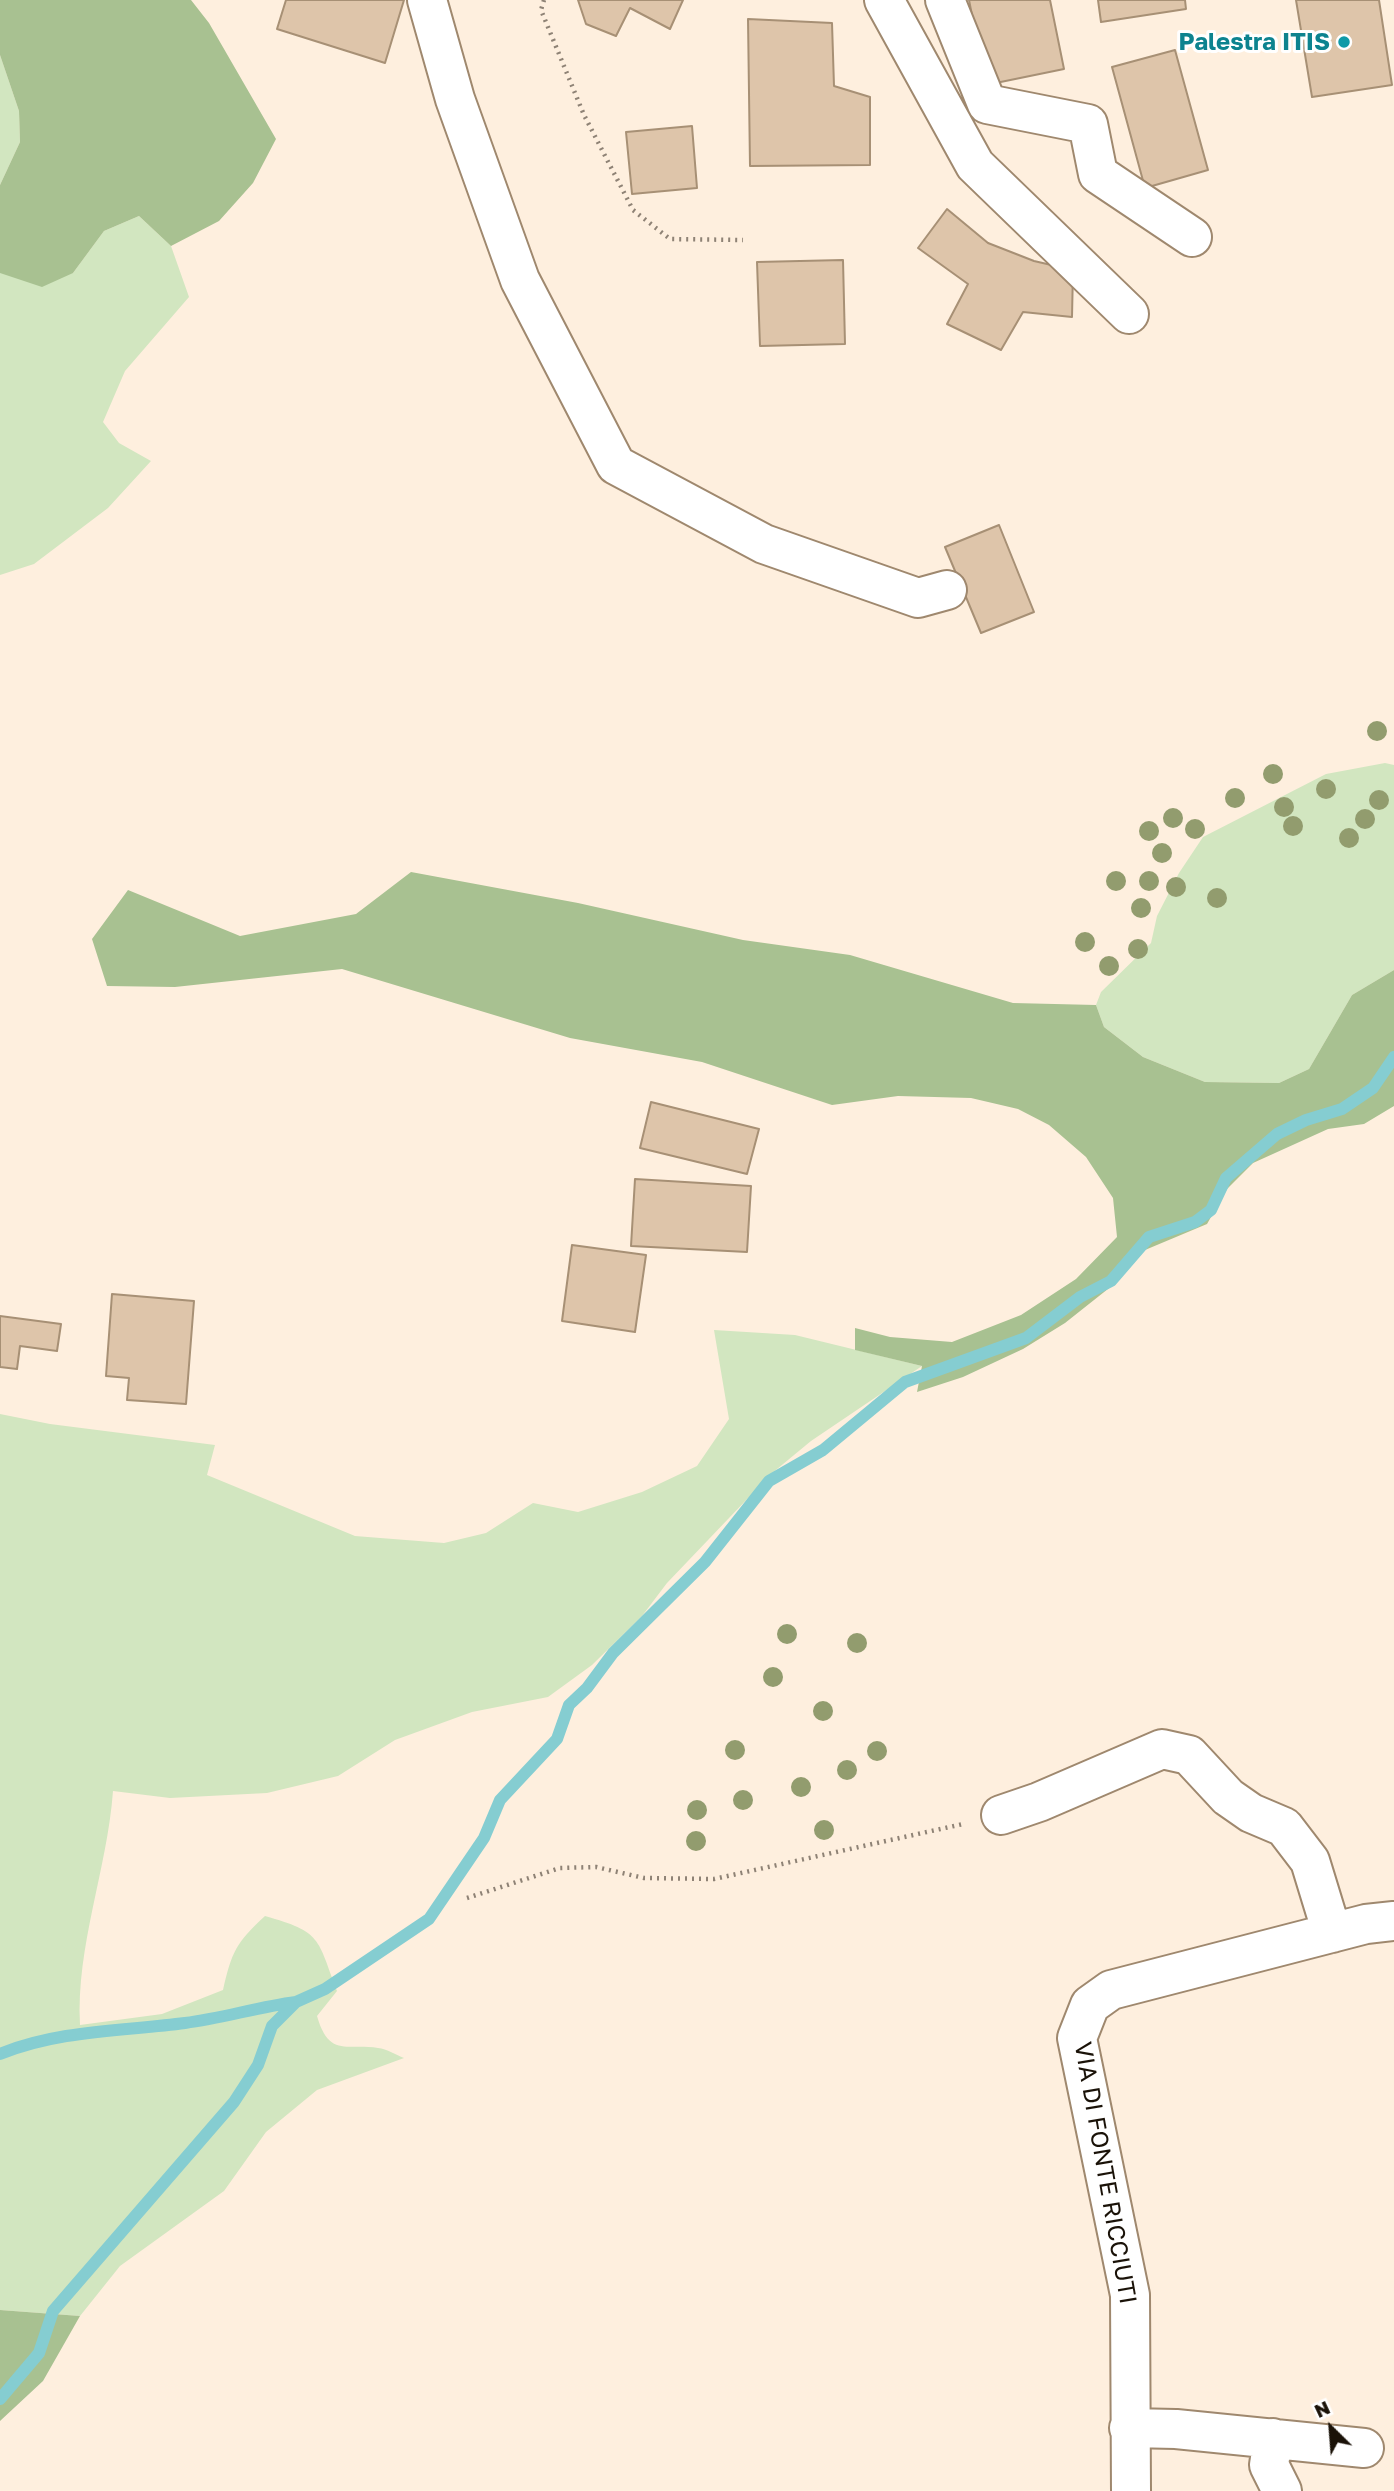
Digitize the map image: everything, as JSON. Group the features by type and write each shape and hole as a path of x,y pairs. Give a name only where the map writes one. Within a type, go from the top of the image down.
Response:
{"street":[{"path":"427,0 455,99 520,280 617,465 764,544 918,598 947,590"},
{"path":"884,0 975,165 1129,314"},
{"path":"945,0 987,104 1088,124 1098,174 1192,237"},
{"path":"1001,1815 1039,1802 1161,1749 1189,1755 1228,1797 1251,1813 1284,1827 1310,1861 1332,1933"},
{"name":"VIA DI FONTE RICCIUTI","path":"1131,2491 1130,2295 1077,2038 1090,2006 1111,1990 1332,1933 1394,1920"},
{"path":"1129,2428 1176,2429 1364,2448"},
{"path":"1273,2438 1269,2465 1282,2491"}],"path":[{"path":"544,0 541,10 584,115 633,210 670,239 743,240"},
{"path":"467,1898 560,1868 596,1867 644,1878 714,1879 1001,1815"}],"green space":[{"path":"0,0 191,0 209,23 276,139 253,183 219,221 171,246 139,216 104,231 73,273 42,287 0,273 0,185 20,142 19,111 0,55"},
{"path":"0,55 19,111 20,142 0,185"},
{"path":"139,216 171,246 189,297 125,371 103,422 119,443 151,461 108,508 34,564 0,575 0,270 1,273 73,273 104,231"},
{"path":"1385,763 1394,765 1394,970 1352,995 1309,1069 1279,1083 1205,1082 1143,1057 1104,1027 1096,1005 1101,992 1151,943 1157,916 1179,873 1203,837 1326,774"},
{"path":"411,872 578,903 743,940 850,955 1013,1003 1096,1005 1104,1027 1143,1057 1205,1082 1279,1083 1309,1069 1352,995 1394,970 1394,1106 1364,1124 1328,1129 1253,1163 1227,1189 1207,1224 1145,1250 1118,1281 1065,1323 1023,1349 963,1377 917,1392 922,1366 855,1350 855,1328 890,1337 952,1342 1021,1315 1076,1279 1117,1237 1113,1198 1086,1157 1049,1125 1018,1109 971,1098 898,1096 832,1105 702,1062 570,1038 342,969 175,987 107,986 92,939 128,890 240,936 356,914"},
{"path":"714,1330 795,1335 922,1366 811,1441 771,1474 667,1583 642,1616 592,1665 548,1697 472,1712 395,1740 338,1776 267,1793 170,1798 113,1791 105,1850 87,1937 80,1995 80,2025 162,2014 223,1990 236,1948 265,1916 308,1933 320,1948 337,1991 317,2016 327,2038 340,2046 381,2049 404,2058 317,2090 266,2132 224,2191 120,2266 80,2316 0,2310 0,1414 50,1424 215,1445 207,1475 355,1536 444,1543 486,1533 533,1503 578,1512 642,1492 697,1466 729,1419"},
{"path":"0,2310 80,2316 43,2381 0,2421"}],"building":[{"path":"286,0 404,0 385,63 277,29"},
{"path":"578,0 683,0 670,29 630,8 616,36 586,24"},
{"path":"969,0 1050,0 1064,69 986,85"},
{"path":"1098,0 1185,0 1186,9 1101,22"},
{"name":"Palestra ITIS","path":"1296,0 1379,0 1392,85 1312,97"},
{"path":"748,19 832,23 834,86 870,97 870,165 750,166"},
{"path":"1175,50 1208,170 1145,188 1112,67"},
{"path":"692,126 697,188 632,194 626,132"},
{"path":"947,209 988,243 1034,261 1073,270 1072,317 1023,312 1001,350 947,324 968,284 918,248"},
{"path":"843,260 845,344 760,346 757,262"},
{"path":"999,525 1034,612 981,633 945,547"},
{"path":"651,1102 759,1129 747,1174 640,1148"},
{"path":"635,1179 751,1186 747,1252 631,1246"},
{"path":"572,1245 646,1255 635,1332 562,1321"},
{"path":"112,1294 194,1301 186,1404 127,1400 129,1378 106,1376"},
{"path":"0,1316 61,1324 57,1351 20,1346 17,1369 0,1367"}],"waterway":[{"path":"0,2399 39,2353 53,2311 234,2102 258,2065 272,2026 296,2002 325,1989 429,1919 484,1838 500,1800 557,1739 569,1705 587,1688 613,1653 705,1562 769,1481 823,1450 905,1382 1026,1338 1080,1297 1111,1281 1149,1237 1195,1222 1211,1210 1226,1178 1277,1134 1306,1120 1342,1109 1373,1088 1394,1057"},
{"path":"0,2054 45,2040 185,2023 296,2002"}],"place":[{"name":"Palestra ITIS","path":"1344,42"}]}
